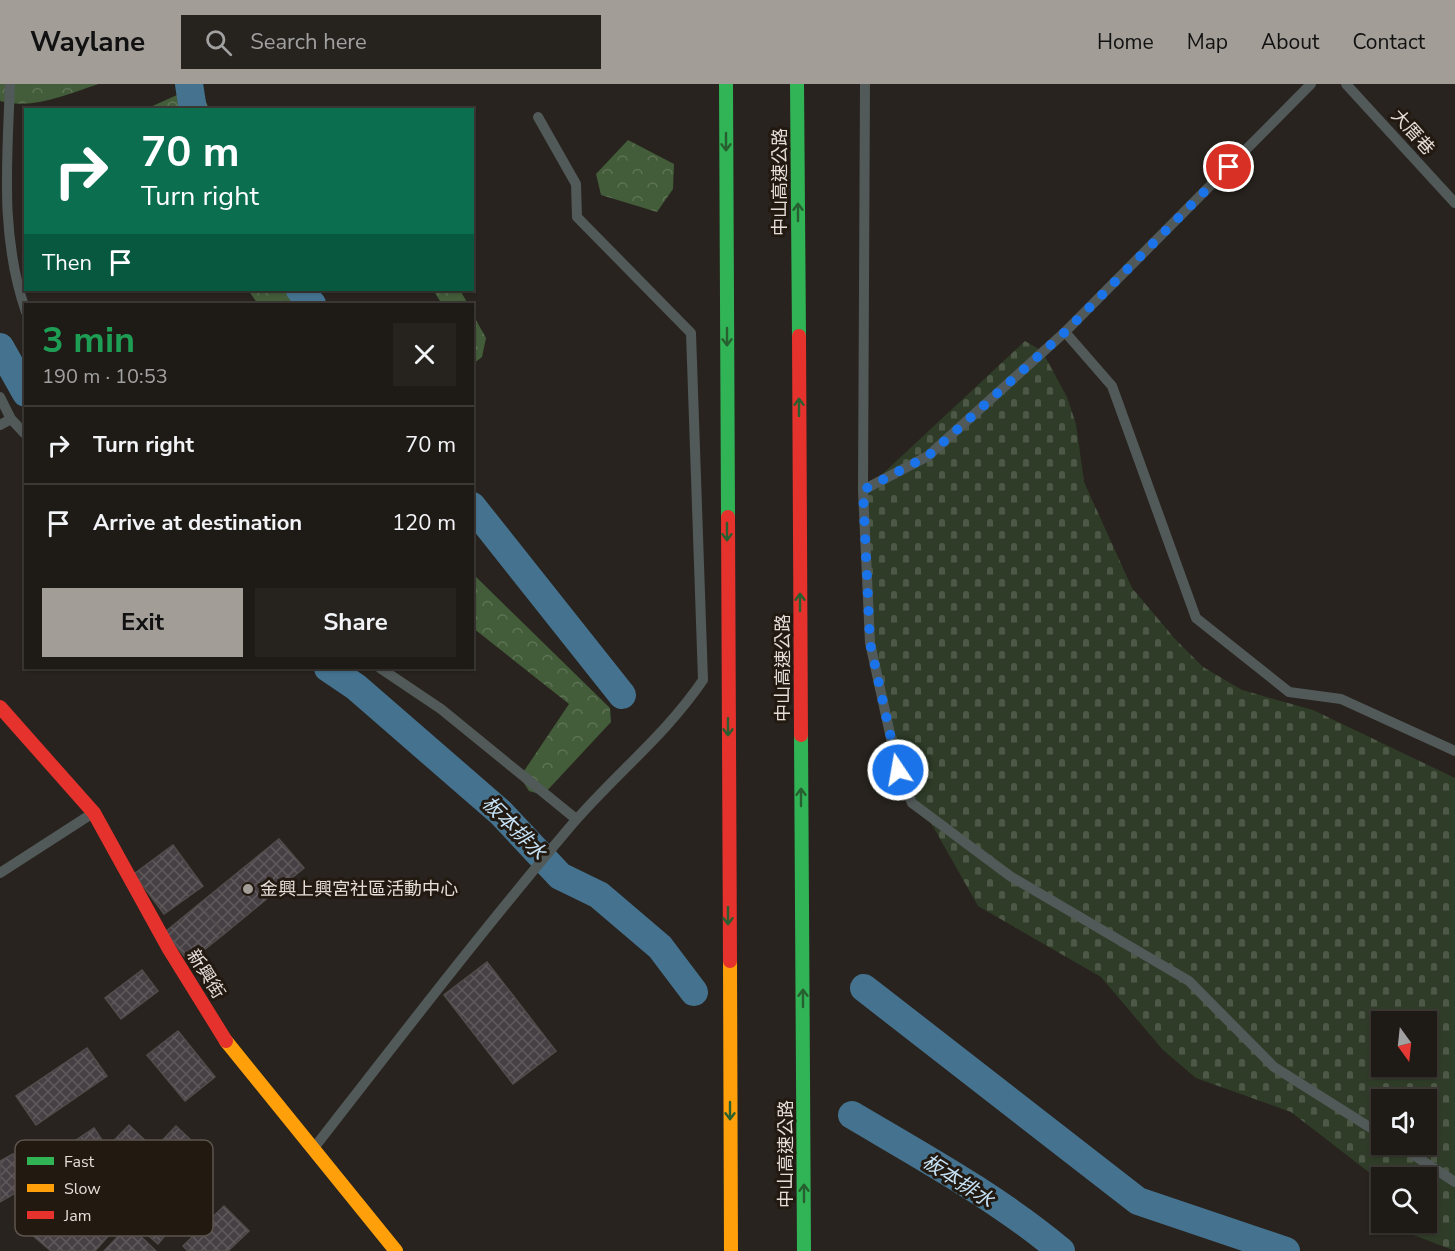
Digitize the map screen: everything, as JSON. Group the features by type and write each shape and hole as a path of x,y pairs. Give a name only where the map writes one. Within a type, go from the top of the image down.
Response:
{"main road":[{"path":"726,84 731,1251"},
{"name":"中山高速公路","path":"797,84 804,1251"},
{"name":"新興街","path":"0,707 94,813 169,949 229,1046 396,1251"}],"lane":[{"path":"10,84 5,228 15,284 24,307"},
{"path":"865,84 863,490 870,643 898,770 912,803 1010,876 1189,981 1274,1067 1371,1128"},
{"path":"863,490 928,456 1065,332 1311,84"},
{"name":"大厝巷","path":"1346,84 1455,203"},
{"path":"312,1150 493,917 576,819 681,712 703,681 691,333 578,217 576,184 538,117"},
{"path":"1065,332 1112,386 1196,618 1289,692 1341,699 1455,751"},
{"path":"0,397 11,419 24,433"},
{"path":"0,425 11,419"},
{"path":"381,669 441,710 576,819"},
{"path":"0,873 94,813"},
{"path":"1414,1155 1455,1182"}],"green space":[{"path":"0,84 99,84 50,100 25,104 0,101"},
{"path":"199,85 209,108 148,108"},
{"path":"628,140 674,164 673,189 657,212 601,195 596,174"},
{"path":"249,291 315,291 312,293 319,303 257,303"},
{"path":"434,291 461,291 467,303 441,303"},
{"path":"474,317 486,338 482,357 474,363"},
{"path":"1025,341 1042,351 1067,397 1076,424 1084,482 1132,588 1175,639 1203,667 1242,690 1313,710 1455,778 1455,1251 1409,1233 1437,1233 1437,1167 1371,1167 1371,1174 1291,1112 1196,1078 1163,1050 1101,977 978,906 926,814 911,797 874,686 862,500 874,482"},
{"path":"474,575 610,708 611,722 543,795 529,791 520,777 569,704 474,629"}],"building":[{"name":"金興上興宮社區活動中心","path":"279,839 304,868 224,934 199,904"},
{"path":"173,845 203,886 164,914 134,874"},
{"path":"199,904 224,934 189,962 165,932"},
{"path":"487,962 556,1051 513,1084 444,995"},
{"path":"142,970 158,991 121,1019 105,998"},
{"path":"178,1031 215,1077 185,1101 147,1055"},
{"path":"87,1048 107,1076 36,1125 16,1096"},
{"path":"129,1125 145,1140 114,1140"},
{"path":"176,1126 191,1140 163,1140"},
{"path":"94,1128 102,1140 76,1140"},
{"path":"13,1154 15,1157 15,1193 0,1202 0,1161"},
{"path":"224,1206 249,1231 228,1251 188,1251 183,1246 193,1236 213,1236 213,1217"},
{"path":"33,1236 108,1236 95,1251 51,1251"},
{"path":"118,1236 140,1236 156,1251 104,1251"},
{"path":"149,1236 165,1236 158,1244"}],"waterway":[{"path":"189,84 193,108"},
{"path":"301,291 311,303"},
{"name":"板本排水","path":"0,347 24,389"},
{"path":"474,509 622,695"},
{"name":"板本排水","path":"329,669 356,687 501,813 560,876 599,895 660,947 694,992"},
{"path":"864,988 1138,1201 1286,1251"},
{"name":"板本排水","path":"852,1115 986,1196 1061,1251"}],"traffic: fast":[{"path":"726,84 728,517"},
{"path":"797,84 799,336"},
{"path":"801,735 804,1251"}],"traffic: slow":[{"path":"730,961 731,1251"},
{"path":"226,1041 396,1251"}],"traffic: jam":[{"path":"799,336 801,735"},
{"path":"728,517 730,961"},
{"path":"0,707 94,813 169,949 226,1041"}],"place":[{"name":"金興上興宮社區活動中心","path":"248,889"}],"route":[{"path":"898,770 870,643 863,490 928,456 1065,332 1229,167"}]}
